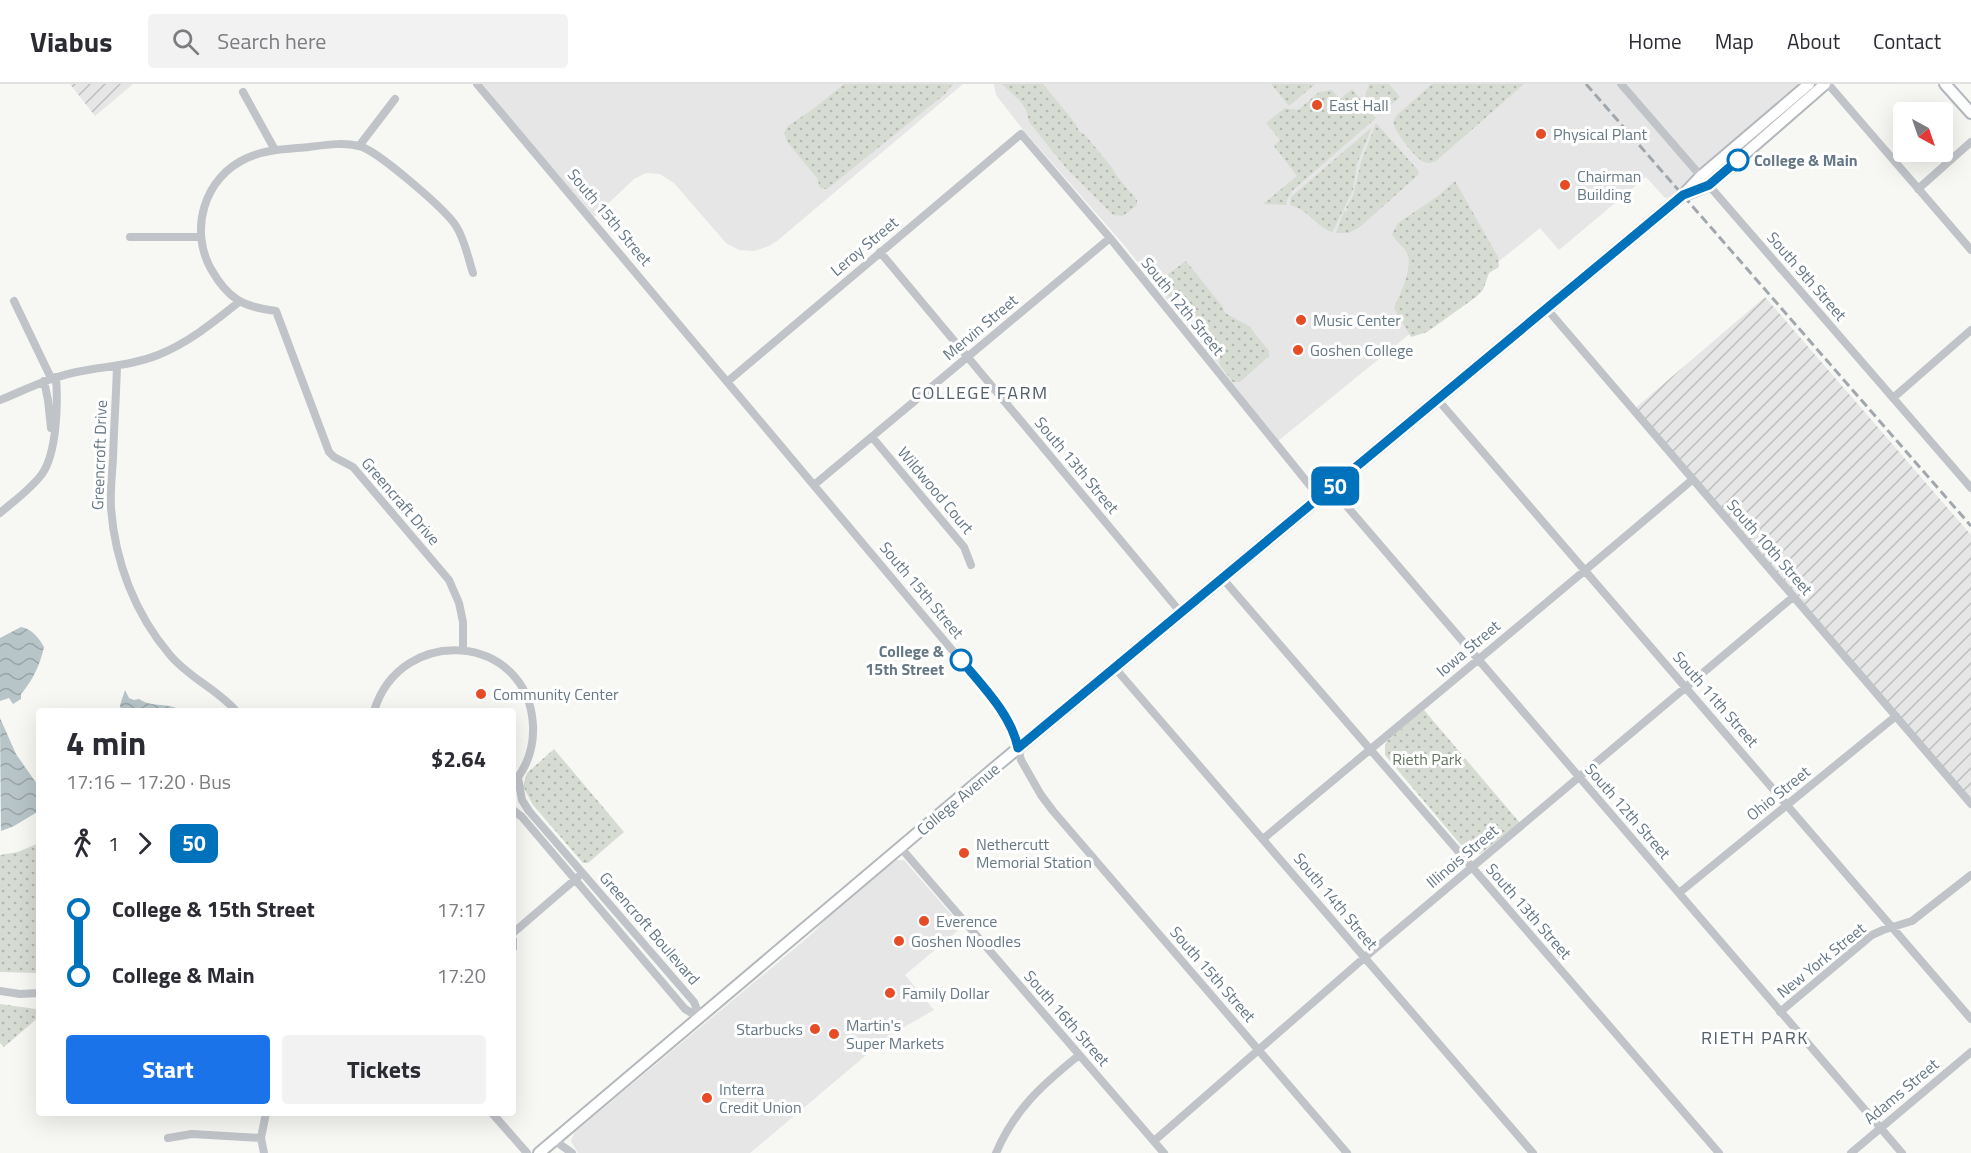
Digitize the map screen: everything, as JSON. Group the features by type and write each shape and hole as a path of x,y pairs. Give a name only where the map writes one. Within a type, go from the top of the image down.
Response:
{"main road":[{"name":"College Avenue","path":"539,1153 1018,748 1182,614 1683,195 1701,176 1809,84"},
{"name":"College Avenue","path":"1683,195 1709,185 1826,84"},
{"path":"1946,84 1971,113"}],"street":[{"name":"South 15th Street","path":"477,84 991,697 1014,732 1030,777 1053,811 1347,1153"},
{"name":"South 9th Street","path":"1621,84 1971,488"},
{"path":"1826,84 1971,250"},
{"path":"243,92 275,150"},
{"path":"360,146 395,99"},
{"name":"Leroy Street","path":"727,382 1021,135"},
{"name":"South 12th Street","path":"1021,135 1110,238 1320,498"},
{"path":"1918,189 1971,142"},
{"path":"0,400 51,379 82,370 117,366 158,355 210,325 238,302 212,271 207,260 200,237 202,216 206,202 219,179 228,170 246,158 275,150 344,144 360,146 385,162 445,212 456,226 473,273"},
{"path":"130,237 200,237"},
{"name":"Mervin Street","path":"814,485 1110,238"},
{"name":"South 13th Street","path":"880,252 1182,614"},
{"path":"0,513 41,475 48,463 57,412 51,379 14,301"},
{"name":"Greencraft Drive","path":"238,302 276,311 329,452 353,466 449,580 459,603 463,622 463,650"},
{"name":"South 10th Street","path":"1547,309 1971,804"},
{"path":"1893,398 1971,330"},
{"name":"Greencroft Drive","path":"117,366 111,508 118,552 126,579 143,617 168,652 183,669 224,698 233,708"},
{"name":"South 11th Street","path":"1438,400 1971,1019"},
{"name":"Wildwood Court","path":"872,437 964,547 970,565"},
{"name":"Iowa Street","path":"1263,839 1585,572 1692,480"},
{"name":"South 12th Street","path":"1332,489 1902,1153"},
{"name":"South 13th Street","path":"1223,579 1719,1153"},
{"name":"Illinois Street","path":"1154,1141 1364,958 1793,597"},
{"name":"Greencroft Boulevard","path":"375,708 388,682 406,664 429,653 442,650 463,650 495,661 512,675 525,695 533,717 533,739 528,759 516,779"},
{"name":"South 14th Street","path":"1115,668 1533,1153"},
{"name":"Ohio Street","path":"1679,893 1896,716"},
{"name":"Greencroft Boulevard","path":"516,783 526,807 694,1002 700,1018"},
{"name":"Greencroft Boulevard","path":"516,812 685,1009 700,1018"},
{"name":"South 16th Street","path":"901,848 1164,1153"},
{"path":"516,930 582,873"},
{"name":"New York Street","path":"1780,1012 1872,936 1922,915 1971,876"},
{"path":"0,991 36,993"},
{"name":"Adams Street","path":"1851,1153 1971,1052"},
{"path":"996,1153 1004,1136 1030,1098 1078,1056"},
{"path":"264,1153 261,1138 265,1116"},
{"path":"495,1116 527,1153"},
{"path":"168,1138 192,1134 261,1138"},
{"path":"554,1140 560,1153"},
{"path":"554,1140 572,1153"}],"shaded area":[{"path":"70,84 133,84 95,116"},
{"path":"483,84 963,84 777,241 754,251 739,250 726,243 674,183 660,174 646,173 634,179 593,218"},
{"name":"Goshen College","path":"994,84 1803,84 1670,197 1665,198 1646,177 1559,250 1540,228 1278,441 1125,246 1024,131 996,95"},
{"path":"1765,297 1971,535 1971,800 1633,410"},
{"path":"896,860 904,860 962,927 905,975 934,1010 890,1035 750,1153 578,1153 571,1141 575,1132 813,933 832,912"}],"green space":[{"path":"844,84 953,84 945,94 827,189 820,188 817,178 788,143 784,133 788,126"},
{"path":"1002,84 1043,84 1079,131 1086,136 1113,169 1137,200 1137,205 1123,216 1113,215 1067,169 1029,122 1027,112 1021,102"},
{"path":"1271,84 1315,84 1289,106"},
{"path":"1369,84 1389,84 1400,97 1379,115 1365,97"},
{"path":"1432,84 1524,84 1436,161 1427,163 1418,158 1410,149 1393,122 1397,115"},
{"path":"1352,89 1376,118 1292,191 1286,205 1263,204 1297,176 1274,146 1280,140 1266,123 1285,108 1298,110 1319,92 1332,90 1340,99"},
{"path":"1376,123 1419,174 1360,227 1349,233 1336,233 1344,211 1348,209 1346,208 1353,196 1361,162"},
{"path":"1372,127 1357,164 1353,190 1332,232 1302,210 1290,205 1291,197"},
{"path":"1455,181 1498,257 1499,267 1489,273 1483,290 1476,297 1427,332 1411,337 1394,308 1405,280 1409,259 1392,234 1398,223 1438,196"},
{"path":"1186,261 1222,306 1225,313 1249,326 1269,351 1269,356 1240,382 1233,382 1219,364 1220,357 1213,356 1162,288 1168,274"},
{"name":"Rieth Park","path":"1424,710 1520,823 1480,854 1466,851 1385,755 1387,741"},
{"path":"554,749 624,832 588,863 583,863 533,805 523,786 527,773"},
{"path":"36,844 36,973 0,972 0,855 18,852"},
{"path":"0,1004 36,1009 36,1020 4,1047 0,1043"}],"water":[{"path":"21,627 35,634 44,647 38,666 21,694 21,699 13,704 9,698 0,701 0,638"},
{"path":"125,690 129,698 134,700 139,699 177,708 120,708"},
{"path":"0,718 16,754 36,783 36,813 1,831"}],"railway":[{"path":"1586,84 1971,526"}],"bus line":[{"name":"50","path":"961,660 1002,711 1014,732 1018,748 1683,195 1709,185 1738,160"}],"place":[{"name":"East Hall","path":"1317,105"},
{"name":"Physical Plant","path":"1541,134"},
{"name":"College & Main","path":"1738,160"},
{"name":"Chairman Building","path":"1565,185"},
{"name":"Music Center","path":"1301,320"},
{"name":"Goshen College","path":"1298,350"},
{"name":"College & 15th Street","path":"961,660"},
{"name":"Community Center","path":"481,694"},
{"name":"Nethercutt Memorial Station","path":"964,853"},
{"name":"Everence","path":"924,921"},
{"name":"Goshen Noodles","path":"899,941"},
{"name":"Family Dollar","path":"890,993"},
{"name":"Starbucks","path":"815,1029"},
{"name":"Martin's Super Markets","path":"834,1034"},
{"name":"Interra Credit Union","path":"707,1098"}],"district":[{"name":"COLLEGE FARM","path":"980,392"},
{"name":"RIETH PARK","path":"1755,1037"}]}
